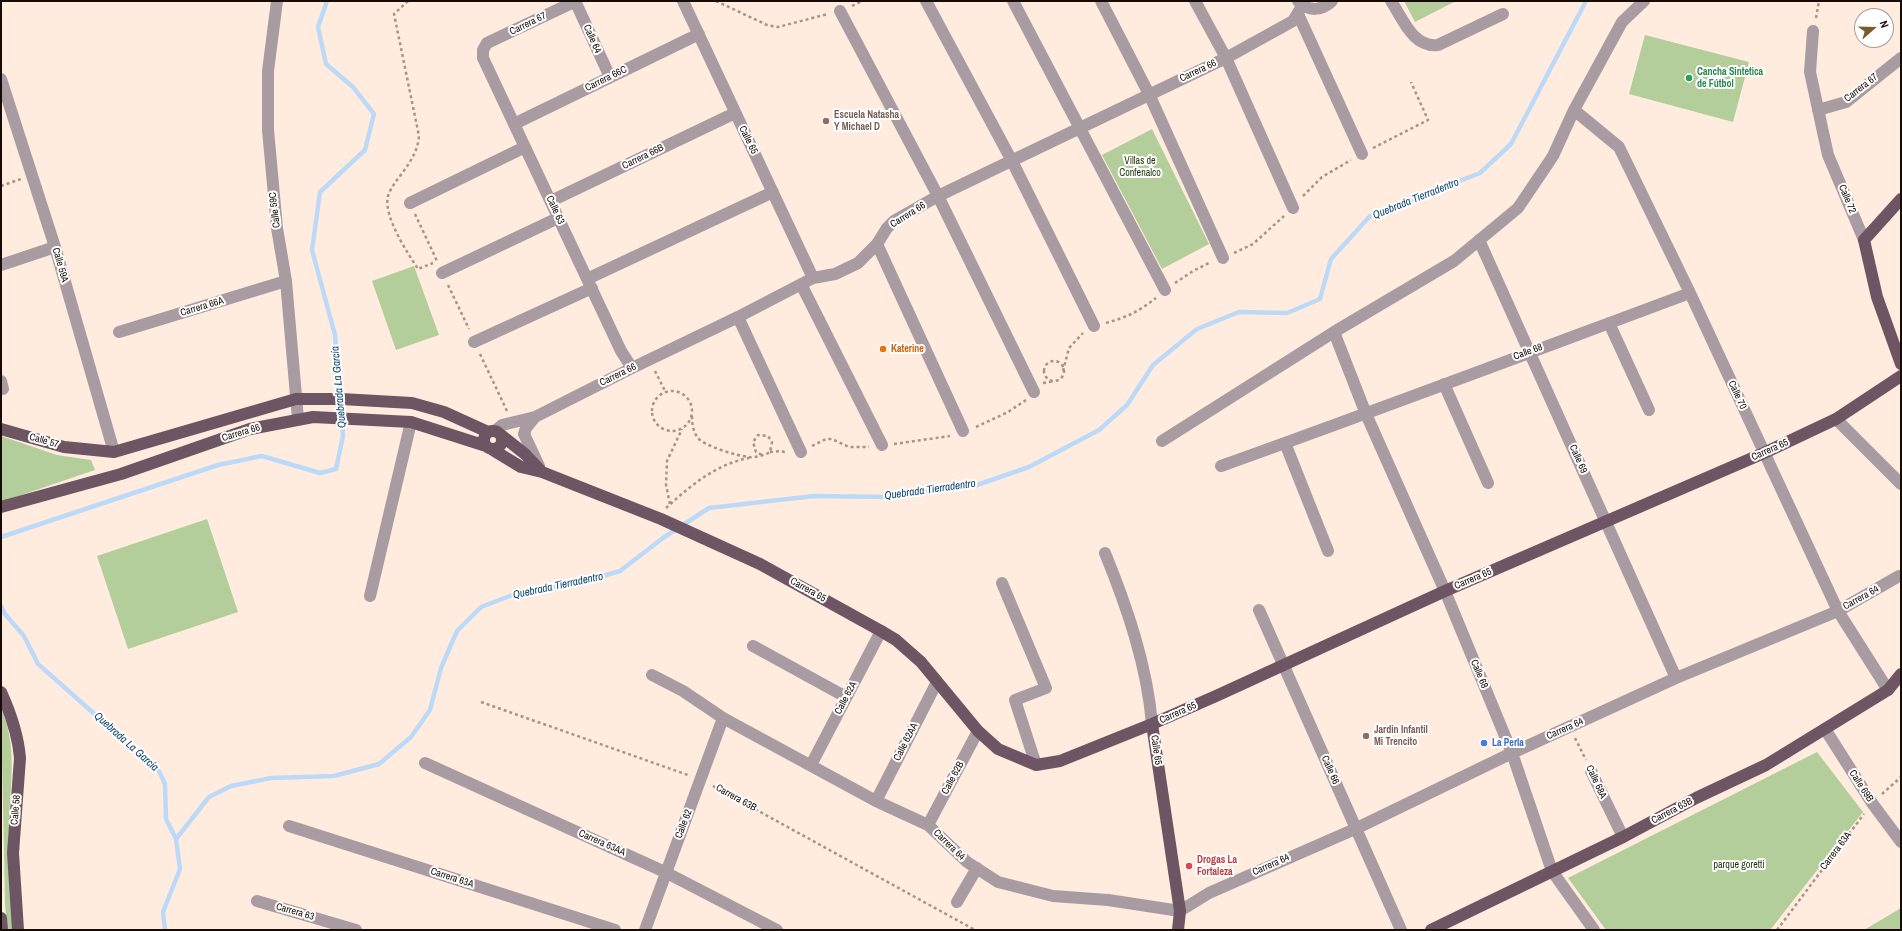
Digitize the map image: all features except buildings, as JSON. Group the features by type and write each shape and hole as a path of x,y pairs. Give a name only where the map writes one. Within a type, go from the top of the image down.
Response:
{"main road":[{"path":"1864,240 1901,199"},
{"name":"Calle 72","path":"1864,240 1877,297 1901,364"},
{"name":"Carrera 65","path":"490,448 521,467 542,472 658,518 760,564 881,630 896,640 921,662 978,731 998,749 1036,764 1060,761 1152,724 1445,591 1764,453 1836,419 1901,376"},
{"name":"Carrera 66","path":"87,451 114,452 296,399 315,398 412,403 428,406 495,433"},
{"name":"Carrera 66","path":"1,507 121,474 250,429 313,416 411,422 490,448"},
{"name":"Calle 57","path":"1,429 64,447 87,451"},
{"path":"495,433 502,443 499,448 490,448 484,437 495,433"},
{"name":"Carrera 65","path":"495,433 525,454 542,472"},
{"name":"Carrera 63B","path":"1431,930 1623,837 1696,798 1766,765 1888,690 1901,674"},
{"name":"Calle 58","path":"1,692 12,716 19,744 20,758 13,853 18,930"},
{"name":"Calle 65","path":"1152,724 1180,911 1178,930"},
{"path":"1,918 2,930"}],"street":[{"name":"Calle 59C","path":"277,1 268,71 268,130 277,228 286,281 298,418"},
{"name":"Carrera 67","path":"483,50 488,43 576,1"},
{"name":"Calle 64","path":"576,1 610,77"},
{"name":"Calle 65","path":"683,1 814,278"},
{"path":"926,1 1012,161 1094,326"},
{"path":"1013,1 1165,290"},
{"path":"1101,1 1149,94 1223,258"},
{"path":"1196,1 1226,58 1293,208"},
{"path":"1299,7 1319,9 1327,6 1332,1"},
{"path":"1391,1 1414,36 1421,43 1429,46 1438,44 1503,14"},
{"path":"1162,441 1334,332 1454,261 1518,208 1553,156 1574,110 1622,22 1644,1"},
{"path":"1299,7 1362,154"},
{"name":"Carrera 66","path":"495,433 502,425 535,417 650,359 738,318 801,284 814,278 836,274 858,263 877,244 887,228 894,221 938,196 1226,58 1293,21 1299,7"},
{"path":"840,11 938,196 1034,392"},
{"name":"Calle 72","path":"1813,31 1810,72 1828,155 1864,240"},
{"name":"Carrera 66C","path":"514,124 699,34"},
{"name":"Calle 63","path":"483,50 483,58 621,351 632,368"},
{"name":"Carrera 67","path":"1818,110 1846,102 1901,58"},
{"name":"Calle 59A","path":"1,79 55,247 114,452"},
{"name":"Calle 70","path":"1574,110 1620,147 1690,293 1838,611 1888,690"},
{"name":"Carrera 66B","path":"551,201 735,113"},
{"path":"410,203 525,147"},
{"path":"474,342 773,192"},
{"path":"442,273 558,218"},
{"name":"Calle 69","path":"1479,240 1676,678"},
{"path":"877,244 963,432"},
{"path":"1,265 55,247"},
{"name":"Carrera 66A","path":"119,332 286,281"},
{"path":"801,284 882,446"},
{"name":"Calle 68","path":"1221,466 1366,414 1690,293"},
{"path":"738,318 801,452"},
{"path":"1609,323 1649,410"},
{"name":"Calle 68","path":"1334,332 1366,414 1445,591 1512,753 1552,871 1594,930"},
{"path":"1444,384 1488,483"},
{"path":"535,417 526,428 524,434 542,472"},
{"path":"1836,419 1901,484"},
{"path":"370,596 411,422"},
{"path":"1285,443 1328,551"},
{"name":"Calle 65","path":"1104,553 1122,594 1136,640 1149,692 1152,724"},
{"name":"Carrera 64","path":"652,675 683,691 723,718 876,801 928,825 967,862 998,882 1053,896 1108,900 1180,911 1208,893 1355,829 1570,726 1676,678 1838,611 1900,576"},
{"path":"1002,582 1046,688 1016,700 1036,764"},
{"name":"Calle 66","path":"1259,610 1355,829 1402,930"},
{"name":"Calle 62A","path":"810,765 881,630"},
{"path":"753,646 846,697"},
{"name":"Calle 62AA","path":"876,801 936,682"},
{"name":"Calle 62","path":"645,930 665,872 723,718"},
{"name":"Calle 69B","path":"1824,729 1872,803 1901,842"},
{"name":"Calle 62B","path":"928,825 978,731"},
{"name":"Carrera 63AA","path":"425,763 665,872 773,929"},
{"name":"Calle 68A","path":"1591,771 1623,837"},
{"name":"Carrera 63A","path":"288,826 615,930"},
{"path":"957,902 977,868"},
{"name":"Carrera 63","path":"257,901 356,930"}],"path":[{"path":"408,1 394,14 419,136 418,145 411,161 393,185 387,204 402,242 418,269 437,261"},
{"path":"716,1 767,24 778,27 840,11 862,1"},
{"path":"1813,31 1819,1"},
{"path":"658,518 692,484 737,460 770,452 801,452 826,438 832,439 849,447 882,446 948,436 963,432 1008,412 1028,398 1042,383 1054,381 1060,378 1069,348 1081,335 1094,326 1123,319 1139,312 1165,290 1193,271 1253,244 1293,208 1322,177 1362,154 1428,120 1411,82"},
{"path":"1,186 33,175"},
{"path":"410,203 503,405 513,422"},
{"path":"650,359 665,391"},
{"path":"1054,381 1046,376 1044,372 1046,366 1051,362 1055,362 1061,365 1063,371"},
{"path":"692,416 688,424 682,429 668,431 662,428 655,421 652,408 659,395 665,391 672,390 681,392 687,396 691,402 692,416 692,425 698,438 708,445 750,457"},
{"path":"670,505 666,485 666,460 682,429"},
{"path":"762,455 756,452 752,446 753,440 758,435 765,435 770,439 772,445 770,452"},
{"name":"Carrera 63B","path":"481,702 701,779 975,930"},
{"name":"Calle 68A","path":"1570,726 1591,771"},
{"name":"Carrera 63A","path":"1777,930 1872,803 1901,777"}],"green space":[{"path":"1404,1 1456,1 1415,22"},
{"name":"Cancha Sintetica de Fútbol","path":"1645,35 1749,62 1733,122 1629,94"},
{"name":"Villas de Confenalco","path":"1152,129 1209,244 1162,269 1102,155"},
{"path":"414,266 439,335 396,350 372,281"},
{"path":"1,436 57,455 91,460 95,470 1,502"},
{"path":"207,519 238,612 128,649 97,556"},
{"path":"1,708 10,737 12,766 9,852 14,930 7,930 5,904"},
{"name":"parque goretti","path":"1817,752 1863,812 1770,930 1606,930 1568,878"},
{"path":"1901,908 1901,930 1864,930"}],"waterway":[{"name":"Quebrada La García","path":"1,537 218,465 262,456 320,473 336,469 343,436 335,335 312,250 320,192 365,150 374,114 353,87 326,64 318,27 327,1"},
{"name":"Quebrada Tierradentro","path":"176,839 209,797 231,786 271,778 334,776 379,764 411,737 430,710 441,668 457,631 481,607 523,591 573,585 620,571 663,538 709,508 814,496 889,497 974,486 1029,467 1099,430 1127,405 1153,365 1197,329 1239,312 1287,313 1320,299 1331,259 1370,216 1480,173 1511,144 1586,1"},
{"name":"Quebrada La García","path":"1,606 5,614 24,636 38,664 159,771 165,784 166,819 176,839 180,869 163,912 165,930"}],"place":[{"name":"Cancha Sintetica de Fútbol","path":"1689,78"},
{"name":"Escuela Natasha Y Michael D","path":"826,121"},
{"name":"Katerine","path":"883,349"},
{"name":"Jardin Infantil Mi Trencito","path":"1366,736"},
{"name":"La Perla","path":"1484,743"},
{"name":"Drogas La Fortaleza","path":"1189,866"}]}
